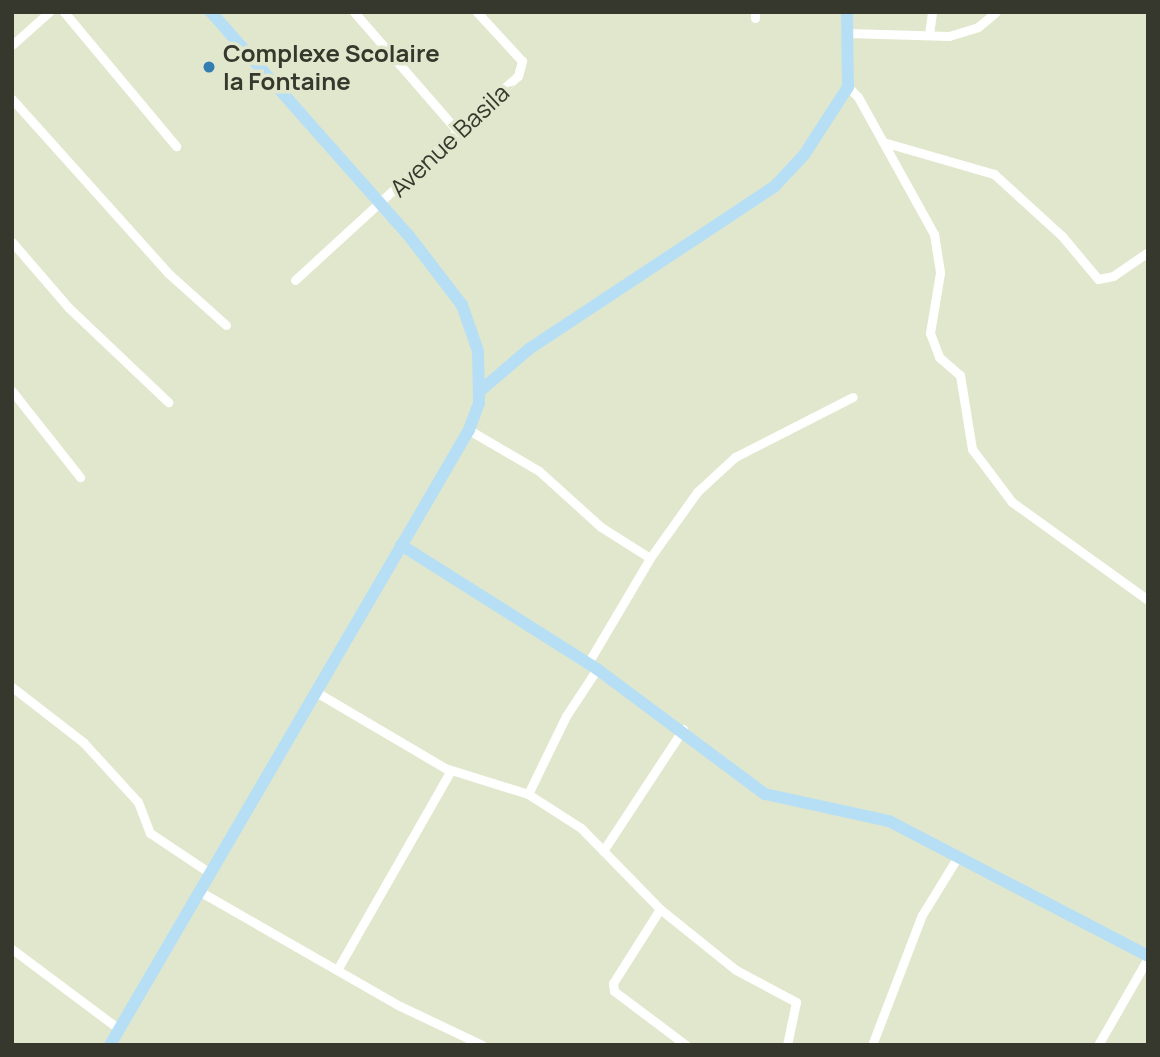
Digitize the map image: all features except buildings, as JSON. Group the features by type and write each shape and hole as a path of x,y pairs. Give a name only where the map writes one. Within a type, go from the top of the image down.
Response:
{"street":[{"path":"12,45 50,12"},
{"path":"64,12 176,146"},
{"path":"110,1045 469,430 480,391 478,351 462,305 380,203 211,12"},
{"path":"354,12 459,133"},
{"name":"Avenue Basila","path":"295,280 459,133 524,68 477,12"},
{"path":"480,391 529,349 774,187 804,155 848,87 847,12"},
{"path":"929,34 932,12"},
{"path":"848,33 948,36 978,27 996,12"},
{"path":"848,87 858,97 936,238 940,273 930,331 939,357 960,374 972,449 1012,502 1148,600"},
{"path":"12,99 168,273 226,326"},
{"path":"883,142 994,174 1062,236 1098,279 1113,276 1148,252"},
{"path":"12,242 69,308 169,402"},
{"path":"12,391 80,477"},
{"path":"528,794 650,558 683,508 735,457 852,397"},
{"path":"469,430 539,471 601,527 650,558"},
{"path":"401,545 592,666 683,729 765,794 889,821 1148,957 1098,1045"},
{"path":"12,687 83,742 138,802 150,833 210,873"},
{"path":"316,692 445,768 528,794 580,828 660,909 736,970 796,1002 787,1045"},
{"path":"603,850 683,729"},
{"path":"337,970 450,772"},
{"path":"872,1045 922,915 957,858"},
{"path":"199,891 337,970 482,1045"},
{"path":"660,909 613,983 614,991 686,1045"},
{"path":"12,949 119,1029"}],"place":[{"name":"Complexe Scolaire la Fontaine","path":"209,67"}]}
